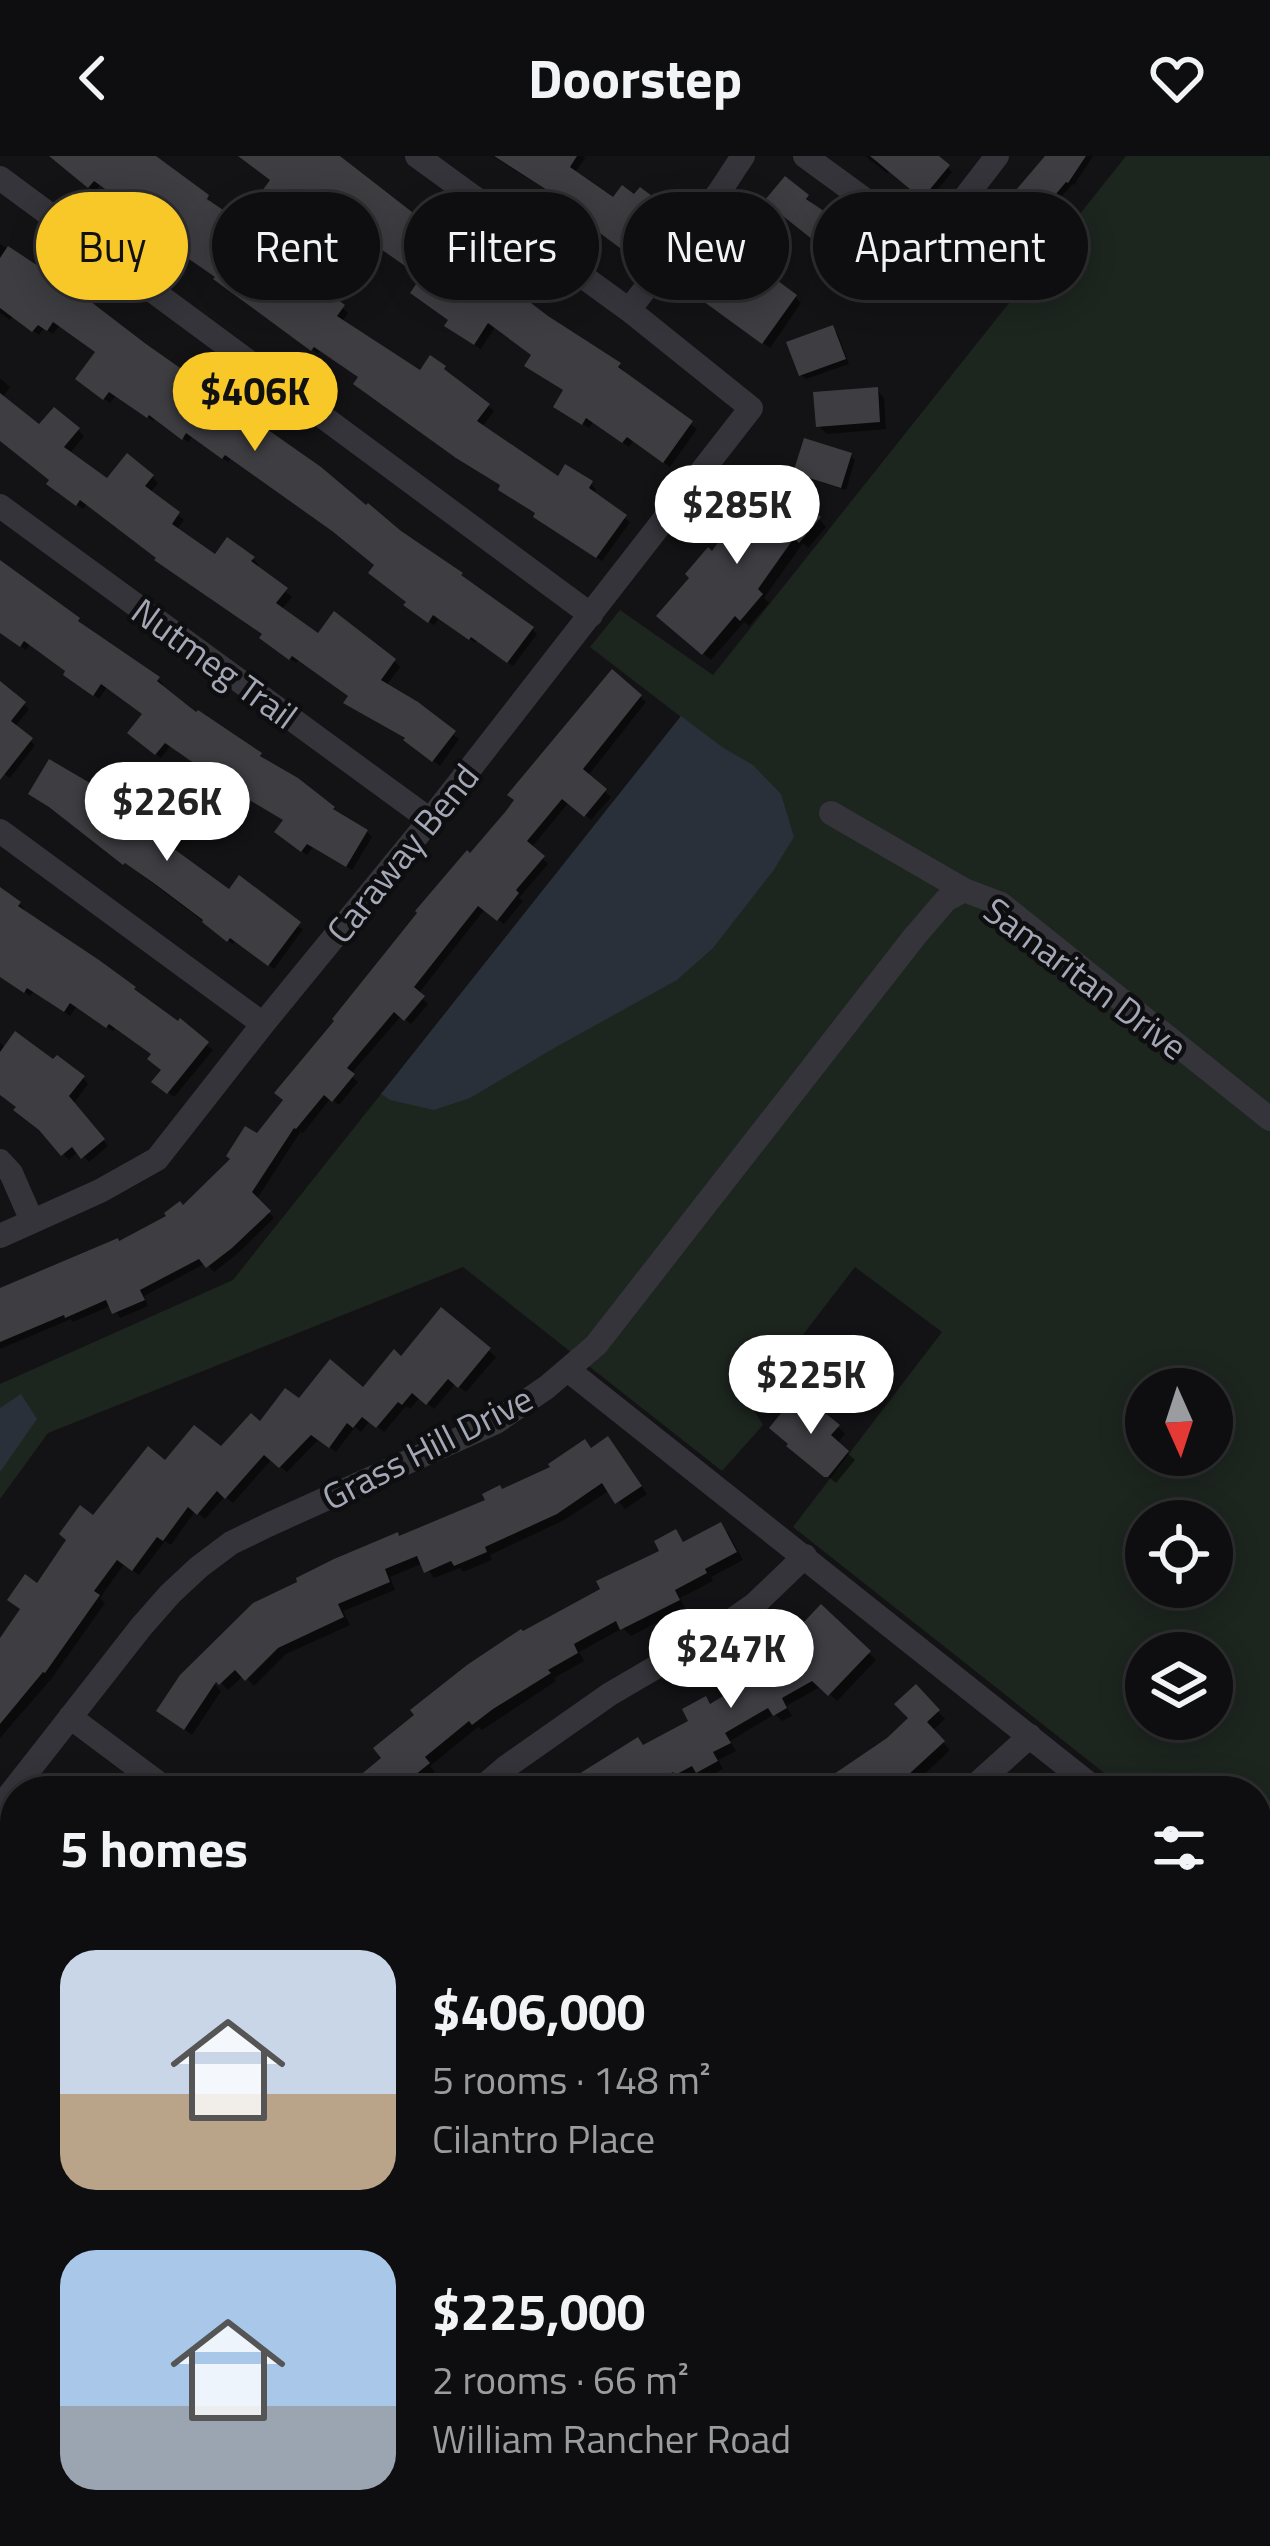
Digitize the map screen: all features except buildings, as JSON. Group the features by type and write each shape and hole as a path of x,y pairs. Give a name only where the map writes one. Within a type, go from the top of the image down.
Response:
{"street":[{"path":"417,156 629,310 743,156"},
{"path":"805,156 905,229 922,232 944,225 997,156"},
{"path":"0,178 590,615"},
{"name":"Caraway Bend","path":"0,1235 100,1191 157,1159 430,820 751,408 629,310"},
{"name":"Nutmeg Trail","path":"0,506 430,820"},
{"name":"Samaritan Drive","path":"832,813 964,890 1001,904 1270,1120"},
{"path":"0,830 263,1024"},
{"name":"Grass Hill Drive","path":"24,1776 170,1594 231,1543 496,1422 596,1345 915,936 946,900 964,890"},
{"path":"0,1161 11,1173 32,1221"},
{"path":"568,1370 1079,1776"},
{"path":"495,1776 610,1694 711,1635 754,1604 806,1556"},
{"path":"70,1718 149,1776"},
{"path":"986,1776 1030,1736"}],"shaded area":[{"path":"1126,156 1270,156 1270,1776 1108,1776 793,1527 942,1332 855,1267 750,1404 763,1425 722,1471 463,1267 48,1433 0,1499 0,1384 233,1280 681,717 590,647 620,610 713,675 1011,300 1088,300 1088,204"},
{"path":"681,716 753,765 781,794 794,837 713,948 677,980 470,1098 434,1110 381,1094"},
{"path":"21,1394 37,1419 0,1472 0,1408"}]}
